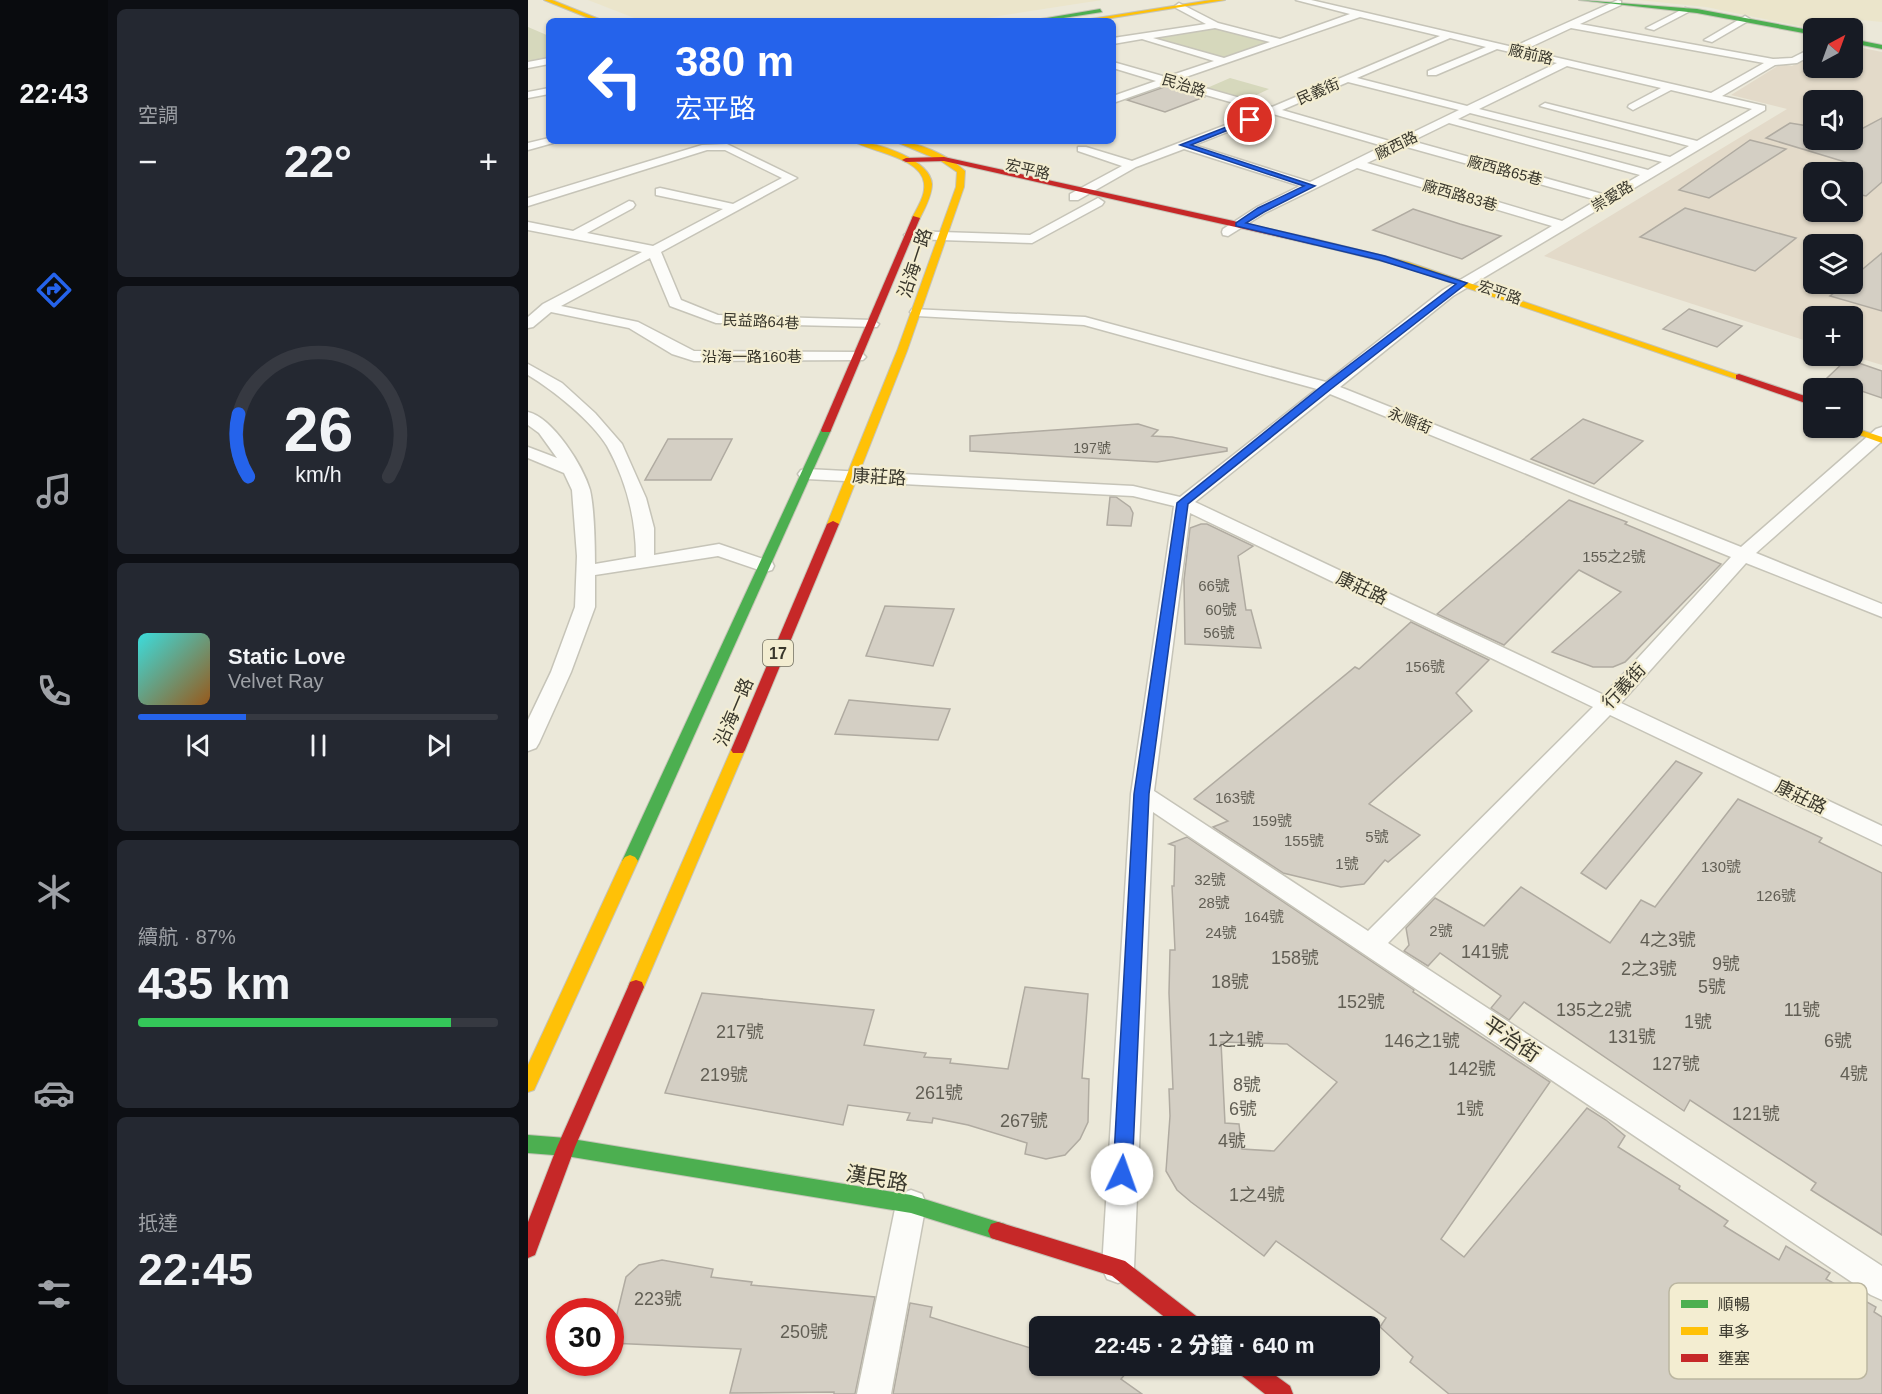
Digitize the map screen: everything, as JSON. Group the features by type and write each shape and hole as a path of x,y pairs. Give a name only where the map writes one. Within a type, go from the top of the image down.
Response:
{"street":[{"path":"547,0 594,18"},
{"path":"1056,18 1173,3 1222,0"},
{"name":"廠前路","path":"1300,0 1761,108"},
{"path":"1582,0 1688,10 1803,31"},
{"path":"1096,18 1173,3 1215,25 1283,42"},
{"path":"1515,50 1618,3"},
{"path":"1651,28 1688,10"},
{"path":"1116,99 1167,79 1283,42 1359,14"},
{"path":"1709,40 1745,19"},
{"path":"1116,41 1215,25"},
{"path":"1570,25 1773,62 1794,61 1803,56"},
{"path":"1347,79 1449,35"},
{"path":"1141,37 1225,61"},
{"path":"1863,43 1882,47"},
{"path":"1432,74 1496,46"},
{"path":"528,65 546,62"},
{"name":"廠西路","path":"1233,228 1261,210 1566,62"},
{"path":"1714,96 1773,62"},
{"name":"民治路","path":"1116,66 1272,111 1398,144"},
{"name":"民義街","path":"1079,193 1132,165 1272,111 1347,79 1673,161"},
{"path":"1633,107 1671,86"},
{"path":"528,95 546,92"},
{"path":"1545,106 1700,145"},
{"name":"崇愛路","path":"1183,503 1455,288 1761,108"},
{"path":"1449,120 1650,174"},
{"path":"528,147 546,142"},
{"path":"696,144 706,147"},
{"path":"865,144 906,160 924,172"},
{"path":"906,144 944,159 961,171"},
{"name":"廠西路65巷","path":"1398,144 1608,199"},
{"path":"1184,145 1311,186"},
{"path":"528,202 706,147 727,147 790,178 548,307 528,324"},
{"path":"1082,148 1132,165"},
{"path":"906,160 944,159"},
{"name":"宏平路","path":"944,159 1233,228 1455,288 1803,399"},
{"name":"廠西路83巷","path":"1356,164 1563,225"},
{"name":"宏平路","path":"924,172 961,171 1079,193 1098,202 1233,228"},
{"name":"沿海一路","path":"528,1248 566,1147 855,475 917,312 962,183 961,171"},
{"name":"沿海一路","path":"528,1084 807,474 858,357 927,193 928,180 924,172"},
{"path":"660,192 734,208"},
{"path":"910,235 1032,238 1098,202"},
{"path":"575,235 630,205"},
{"path":"528,226 653,250"},
{"name":"民益路64巷","path":"653,250 675,303 680,307 726,320 872,324"},
{"name":"宏平路","path":"1455,288 1803,413"},
{"name":"沿海一路160巷","path":"548,307 633,325 645,330 682,354 694,356 858,357"},
{"name":"永順街","path":"917,312 1084,321 1327,387 1882,611"},
{"path":"528,369 557,386 614,444 637,498 645,528 645,561"},
{"path":"528,417 544,430 566,458 581,490 585,571 585,607 561,672 528,743"},
{"path":"1863,423 1880,434"},
{"path":"1863,431 1880,434"},
{"name":"行義街","path":"1370,945 1608,704 1744,554 1880,434"},
{"path":"528,452 572,470"},
{"name":"康莊路","path":"807,474 1133,491 1183,503 1882,836"},
{"path":"1118,1268 1142,794 1183,503"},
{"path":"585,571 719,550 765,566"},
{"name":"平治街","path":"1142,794 1882,1284"},
{"name":"漢民路","path":"528,1144 566,1147 911,1204 1118,1268 1180,1316"},
{"path":"874,1394 911,1204"},
{"path":"1258,1376 1282,1394"}],"shaded area":[{"path":"588,0 1102,0 985,18 634,18"},
{"path":"1638,0 1882,0 1882,22 1863,20 1863,18 1803,18 1803,27 1706,7"},
{"path":"1863,48 1882,52 1882,365 1863,359 1863,306 1803,306 1803,340 1544,256 1787,109 1731,95 1781,64 1792,66 1803,60 1803,78 1863,78"}],"green space":[{"path":"528,27 546,35 546,58 528,61"},
{"path":"1215,27 1273,43 1230,59 1150,37"},
{"path":"1230,78 1269,89 1248,99 1207,88"}],"building":[{"path":"1167,86 1204,97 1165,112 1127,100"},
{"path":"1882,118 1882,182 1866,196 1863,195 1863,162 1845,162 1806,150 1863,150 1863,128"},
{"path":"1790,123 1803,125 1803,149 1766,138"},
{"path":"1750,140 1786,149 1709,198 1679,190"},
{"path":"1685,208 1796,238 1755,271 1640,237"},
{"path":"1413,209 1501,236 1462,259 1373,230"},
{"path":"1882,253 1882,311 1830,296 1833,294 1863,294 1863,269"},
{"path":"1689,309 1742,326 1717,347 1663,329"},
{"path":"1863,364 1882,371 1882,398 1863,392 1863,378 1827,378 1840,366"},
{"path":"1583,419 1643,441 1594,484 1531,459"},
{"path":"1138,424 1158,430 1152,436 1172,437 1227,448 1227,451 1157,462 970,451 970,436"},
{"path":"668,439 732,439 711,480 645,480"},
{"path":"1110,497 1116,497 1130,507 1133,513 1131,526 1107,525"},
{"path":"1569,500 1627,522 1625,524 1721,564 1625,662 1613,667 1593,667 1552,652 1621,592 1579,570 1504,645 1437,614"},
{"path":"1207,524 1253,546 1238,556 1246,610 1251,610 1261,648 1185,644 1184,580 1190,528"},
{"path":"885,606 954,609 933,666 866,656"},
{"path":"1411,622 1489,660 1456,693 1472,711 1369,804 1420,835 1388,862 1385,860 1364,884 1341,887 1283,873 1213,827 1228,821 1194,799 1355,667 1359,669"},
{"path":"849,700 950,709 938,740 835,734"},
{"path":"1676,761 1702,773 1606,889 1581,873"},
{"path":"1738,799 1822,838 1819,842 1882,873 1882,1235 1811,1190 1816,1183 1690,1100 1684,1111 1524,1002 1509,1020 1491,1008 1501,996 1440,953 1428,966 1404,951 1409,945 1406,928 1435,898 1484,926 1521,887 1610,943 1641,900 1655,907"},
{"path":"1187,837 1414,990 1413,992 1550,1082 1441,1239 1464,1257 1587,1108 1625,1136 1618,1147 1680,1186 1679,1189 1728,1221 1724,1226 1779,1260 1786,1246 1830,1273 1826,1279 1833,1283 1669,1283 1669,1379 1867,1379 1867,1302 1876,1307 1874,1312 1882,1317 1882,1394 1449,1394 1410,1362 1413,1357 1380,1327 1386,1318 1276,1241 1264,1256 1177,1190 1166,1171 1170,1116 1169,1089 1173,1089 1169,993 1170,950 1175,950 1172,886 1174,886 1175,846 1169,844","holes":["1221,1042 1287,1044 1337,1082 1274,1151 1242,1149 1239,1124 1225,1123"]},
{"path":"1025,987 1088,994 1082,1078 1089,1079 1088,1122 1080,1139 1065,1155 1046,1159 1025,1154 1027,1143 968,1125 933,1118 932,1123 907,1120 910,1113 848,1105 843,1125 665,1093 702,993 874,1010 864,1045 926,1053 924,1057 951,1059 950,1063 1008,1069"},
{"path":"662,1260 713,1269 711,1277 752,1282 751,1285 875,1297 855,1394 834,1394 834,1392 730,1393 741,1349 624,1344 624,1298 621,1298 626,1277 639,1265"},
{"path":"910,1303 932,1307 930,1317 1029,1348 1029,1376 1124,1376 1121,1379 1142,1394 893,1394"}],"traffic: fast":[{"path":"1582,0 1697,11 1803,31"},
{"path":"1052,18 1100,11"},
{"path":"1863,43 1882,47"},
{"path":"630,861 826,430"},
{"path":"528,1144 566,1147 911,1204 998,1231"}],"traffic: slow":[{"path":"547,0 593,18"},
{"path":"1101,18 1222,0"},
{"path":"866,144 910,161 925,174 928,182 927,191 916,218"},
{"path":"833,524 902,351 960,187 961,171 944,159 906,144"},
{"path":"1315,242 1405,264 1739,377"},
{"path":"1863,434 1882,440"},
{"path":"636,987 738,750"},
{"path":"528,1084 630,861"}],"traffic: jam":[{"path":"906,160 944,159 1315,242"},
{"path":"826,430 916,218"},
{"path":"1739,377 1803,399"},
{"path":"738,750 833,524"},
{"path":"528,1248 566,1147 636,987"},
{"path":"998,1231 1118,1268 1180,1316"},
{"path":"1258,1376 1282,1394"}],"route":[{"path":"1122,1174 1142,794 1183,503 1327,387 1462,283 1405,264 1239,224 1261,210 1311,186 1184,145 1250,120"}]}
